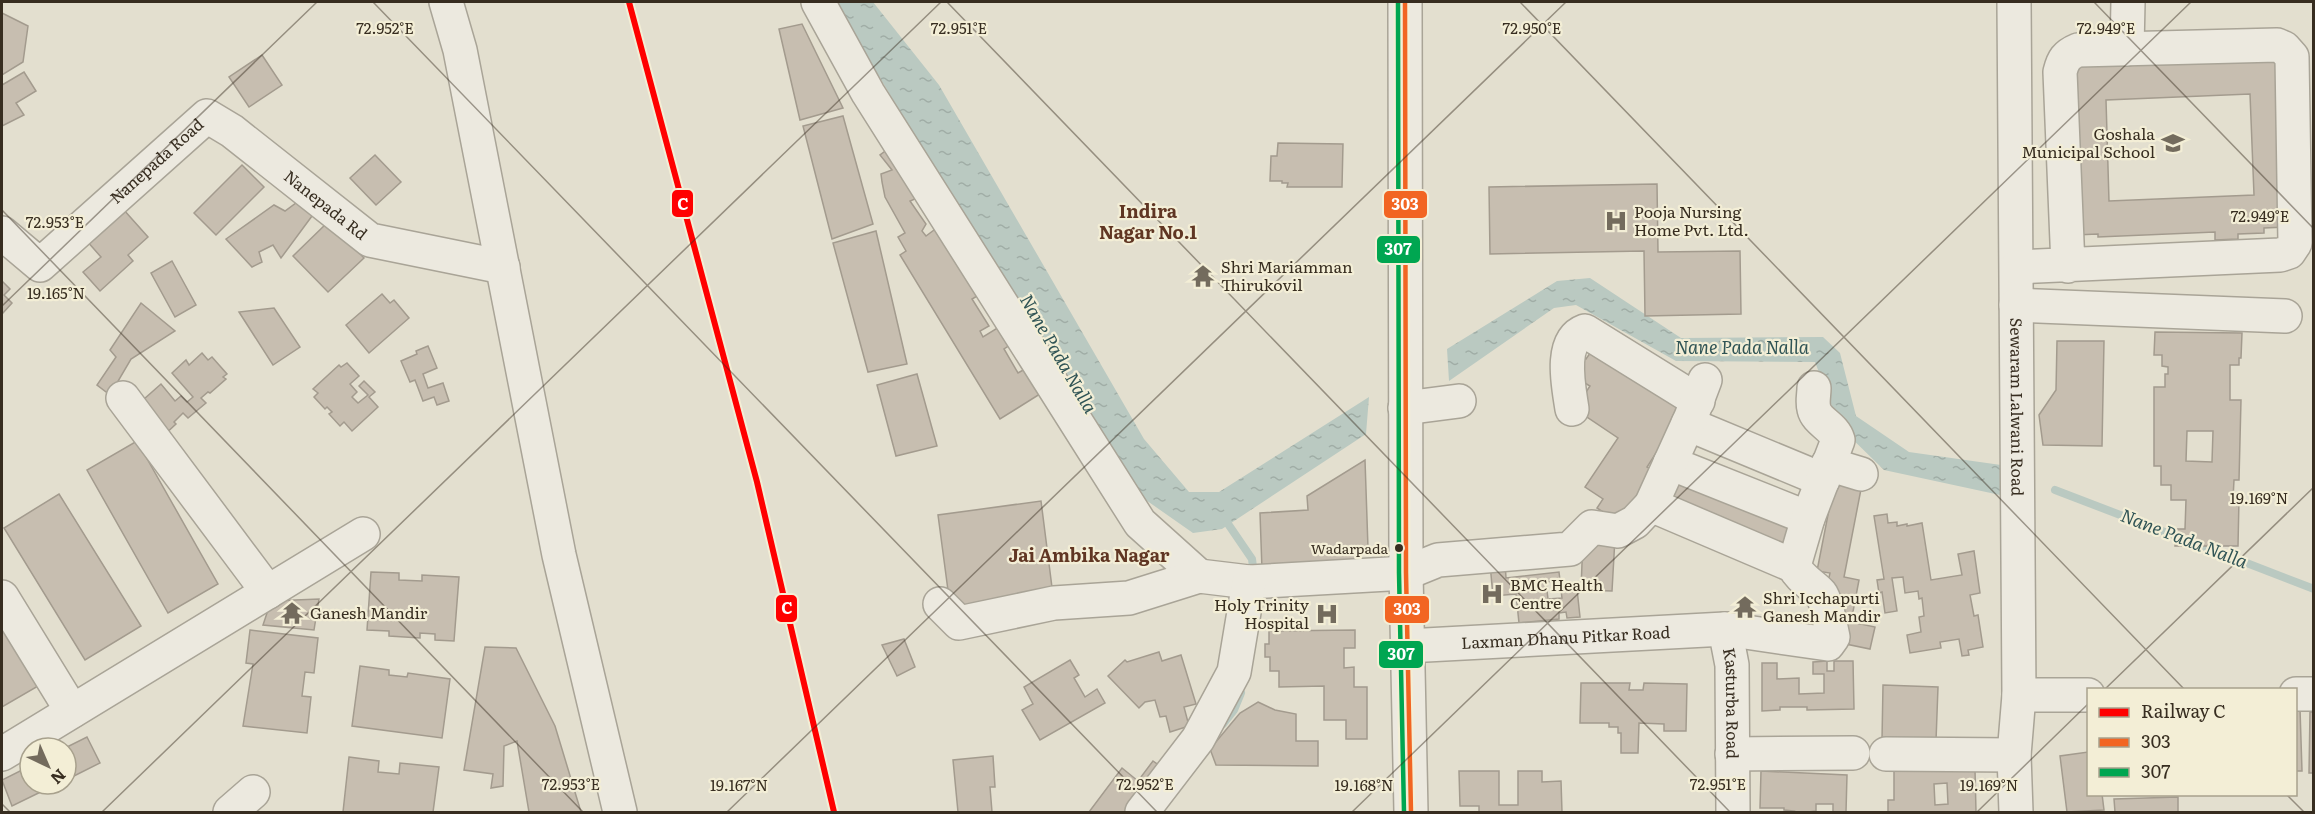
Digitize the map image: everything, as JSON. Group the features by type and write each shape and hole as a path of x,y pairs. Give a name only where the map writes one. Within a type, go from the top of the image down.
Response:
{"street":[{"path":"446,2 460,50 559,555 620,813"},
{"path":"818,2 868,93 1140,523 1199,576"},
{"path":"1405,2 1406,573 1411,813"},
{"name":"Sewaram Lalwani Road","path":"2014,2 2019,695 2014,755 2016,813"},
{"path":"2127,49 2128,2"},
{"path":"2017,267 2068,266 2280,255 2289,252 2295,243 2292,57 2284,48 2277,45 2078,50 2067,55 2062,62 2060,72 2068,266"},
{"name":"Nanepada Road","path":"2,233 40,265 207,116 232,131"},
{"name":"Nanepada Rd","path":"232,131 370,240 503,267"},
{"path":"2016,305 2285,316"},
{"path":"1572,409 1567,356 1578,334 1585,331 1697,402 1826,472 1862,474"},
{"path":"1651,505 1794,566 1808,518 1838,440 1836,434 1817,416 1813,408 1814,388"},
{"path":"123,398 268,592"},
{"path":"1405,408 1459,401"},
{"path":"940,604 959,623 1054,603 1129,598 1199,576 1249,582 1406,573 1438,560 1570,549 1592,527 1618,531 1635,522 1651,505 1697,402"},
{"path":"1670,462 1808,518"},
{"path":"2,754 363,534"},
{"name":"Laxman Dhanu Pitkar Road","path":"1407,646 1725,630 1828,644 1833,637 1824,599 1820,592 1797,573 1794,566"},
{"path":"1142,813 1198,739 1233,672 1249,582"},
{"path":"2,597 72,711"},
{"name":"Kasturba Road","path":"1725,630 1732,665 1732,813"},
{"path":"2297,694 2313,694"},
{"path":"2019,695 2087,695"},
{"path":"1732,754 1853,753"},
{"path":"1886,754 2014,755"}],"water":[{"path":"835,2 873,2 939,85 1144,439 1189,492 1219,492 1369,397 1366,434 1222,529 1193,533 1143,498 1086,425"},
{"path":"1590,278 1681,338 1823,337 1840,353 1856,416 1909,452 2001,465 2000,495 1884,470 1840,427 1815,362 1676,361 1576,305 1554,308 1449,381 1447,349 1557,281"}],"building":[{"path":"2,13 28,26 23,62 2,75"},
{"path":"802,24 843,108 800,120 779,29"},
{"path":"2280,54 2286,227 2264,228 2264,233 2238,234 2238,239 2215,240 2215,232 2098,237 2098,234 2075,235 2069,62","holes":["2250,94 2254,195 2109,201 2106,100"]},
{"path":"262,55 282,85 249,107 229,77"},
{"path":"24,72 36,91 16,103 24,115 2,126 2,85"},
{"path":"843,116 873,224 832,239 803,126"},
{"path":"1278,143 1343,144 1342,187 1287,187 1288,183 1270,181 1271,156 1277,156"},
{"path":"888,149 922,196 910,201 926,224 922,231 926,236 938,227 979,295 972,299 989,326 980,331 983,337 999,327 1010,345 1004,349 1018,373 1025,369 1040,394 1000,419 900,255 906,251 898,237 905,233 885,197 881,174 892,170 880,155"},
{"path":"375,155 401,182 376,205 350,178"},
{"path":"242,165 264,187 216,235 194,213"},
{"path":"1657,184 1658,252 1740,251 1741,314 1645,316 1644,251 1490,254 1489,187"},
{"path":"308,194 312,216 281,258 273,245 259,252 262,262 252,267 226,239 274,205 285,211"},
{"path":"115,200 148,237 128,255 133,261 100,291 83,272 101,257 79,232"},
{"path":"329,221 364,258 328,292 293,256"},
{"path":"876,231 907,364 868,372 833,243"},
{"path":"172,261 196,305 175,317 151,273"},
{"path":"2,281 10,289 4,295 12,303 2,314"},
{"path":"382,294 390,303 394,300 409,318 369,353 346,325"},
{"path":"141,303 175,331 131,359 110,395 97,385 116,357 110,350"},
{"path":"274,308 300,347 273,365 239,312"},
{"path":"2155,332 2242,333 2239,365 2230,365 2230,400 2241,400 2239,480 2234,480 2233,499 2239,499 2238,546 2175,546 2176,529 2185,529 2186,500 2171,500 2171,485 2161,485 2161,466 2154,466 2154,387 2165,387 2165,374 2168,374 2168,367 2162,366 2162,355 2154,355","holes":["2187,431 2213,431 2212,462 2186,461"]},
{"path":"2057,341 2104,341 2102,446 2043,445 2039,415 2056,390"},
{"path":"428,346 437,368 423,374 428,388 443,383 449,401 437,405 434,397 423,401 415,380 410,382 401,361"},
{"path":"1595,346 1686,407 1647,467 1657,473 1623,525 1597,508 1603,499 1585,487 1618,438 1575,409 1590,386 1578,379 1579,355 1586,359"},
{"path":"202,353 208,360 212,357 227,374 223,377 226,379 201,398 206,403 188,418 183,413 174,422 176,424 162,437 143,400 161,384 175,401 181,396 187,402 193,397 172,373 186,360 189,365"},
{"path":"347,363 359,376 350,384 357,392 352,397 358,403 368,395 359,386 364,381 375,392 369,397 378,407 352,431 344,422 340,426 329,414 332,412 327,407 325,409 314,397 318,393 313,389 339,365 341,367"},
{"path":"917,374 937,446 896,456 877,385"},
{"path":"137,441 218,584 168,613 87,470"},
{"path":"1365,460 1368,548 1346,568 1262,570 1260,513 1308,510 1307,496"},
{"path":"1679,476 1793,521 1780,550 1666,505"},
{"path":"1835,479 1862,484 1844,577 1859,580 1851,622 1875,627 1870,649 1841,643 1836,630 1842,598 1825,595 1830,573 1817,571"},
{"path":"59,494 141,626 85,660 4,528"},
{"path":"1041,501 1054,603 951,613 938,515"},
{"path":"1887,514 1888,523 1897,522 1897,526 1922,523 1931,580 1962,575 1958,554 1974,551 1980,593 1970,595 1974,616 1978,615 1983,647 1968,650 1969,655 1962,656 1959,639 1940,642 1941,648 1910,653 1907,635 1921,632 1919,617 1924,616 1922,598 1919,599 1918,591 1905,593 1903,577 1892,578 1897,611 1885,613 1882,592 1879,593 1877,580 1884,579 1874,516"},
{"path":"1583,537 1615,538 1612,591 1581,590"},
{"path":"1505,562 1506,578 1559,572 1560,580 1546,582 1548,599 1562,598 1561,590 1577,589 1580,617 1567,618 1566,612 1559,613 1559,619 1519,623 1516,594 1493,596 1490,564"},
{"path":"371,572 399,573 399,580 422,581 422,575 459,577 454,641 435,640 435,634 420,633 420,638 389,636 389,631 367,630"},
{"name":"Ganesh Mandir","path":"319,599 314,630 263,625 271,601"},
{"path":"2,610 45,682 2,707"},
{"path":"250,630 318,638 314,673 305,672 302,696 311,697 307,733 243,726 253,664 246,663"},
{"path":"1355,630 1355,648 1344,648 1344,668 1354,667 1354,687 1367,687 1367,739 1346,739 1346,720 1324,720 1324,686 1279,687 1279,671 1270,671 1270,657 1265,657 1265,644 1269,644 1269,631"},
{"path":"904,639 915,667 897,676 882,645"},
{"path":"485,647 516,648 555,726 581,812 529,812 517,741 504,746 503,786 491,788 493,774 464,770"},
{"path":"1159,652 1162,661 1181,655 1196,704 1184,707 1189,726 1170,732 1166,716 1160,717 1155,700 1145,702 1139,708 1108,676 1125,660 1127,662"},
{"path":"1070,660 1079,675 1074,678 1085,697 1097,689 1105,703 1040,740 1022,710 1033,704 1024,687"},
{"path":"1827,661 1827,671 1834,671 1834,661 1853,661 1854,709 1807,710 1807,707 1780,707 1780,710 1762,711 1762,663 1777,663 1777,679 1799,678 1799,694 1824,693 1824,674 1813,674 1813,662"},
{"path":"360,666 389,670 389,675 407,677 408,673 450,679 442,738 352,726"},
{"path":"1581,683 1630,683 1629,690 1643,690 1644,683 1687,684 1686,731 1664,731 1664,724 1639,723 1638,753 1621,753 1621,733 1618,733 1618,727 1609,727 1609,723 1580,723"},
{"path":"1883,685 1938,687 1936,741 1882,740"},
{"path":"1258,702 1275,710 1296,714 1296,741 1318,741 1318,766 1216,765 1210,749 1240,713"},
{"path":"2297,709 2300,709 2302,771 2297,771"},
{"path":"2310,712 2314,712 2314,773 2309,773"},
{"path":"87,737 100,763 78,774 78,742"},
{"path":"2087,752 2087,796 2102,796 2104,810 2067,812 2060,756"},
{"path":"993,756 995,787 990,787 992,812 958,812 953,760"},
{"path":"1894,756 1975,770 1976,812 1888,812 1888,800 1894,800","holes":["1947,783 1948,804 1935,805 1934,784"]},
{"path":"349,757 379,761 378,772 399,774 400,763 439,767 433,812 343,812"},
{"path":"1153,761 1163,768 1130,812 1089,812 1122,768 1138,781"},
{"path":"1459,771 1499,771 1499,805 1518,805 1518,771 1542,771 1542,782 1561,781 1562,812 1479,812 1479,806 1460,806"},
{"path":"1761,771 1847,775 1846,812 1833,812 1833,804 1816,804 1816,811 1808,812 1793,812 1784,810 1784,808 1760,808"},
{"path":"18,772 18,796 32,796 12,806 2,780"},
{"path":"2178,797 2178,812 2115,812 2114,799"}],"waterway":[{"name":"Nane Pada Nalla","path":"2055,490 2183,539"},
{"path":"1224,518 1252,559 1254,575"},
{"name":"Nane Pada Nalla","path":"2195,543 2314,589"},
{"path":"1223,724 1234,710 1241,693"}],"rail line":[{"name":"C","path":"629,2 757,482 834,812"}],"transit line":[{"name":"307","path":"1398,2 1399,573 1404,812"},
{"name":"303","path":"1405,2 1406,573 1411,812"}],"place":[{"name":"Goshala Municipal School","path":"2173,143"},
{"name":"Pooja Nursing Home Pvt. Ltd.","path":"1616,221"},
{"name":"Shri Mariamman Thirukovil","path":"1203,276"},
{"name":"Wadarpada","path":"1399,548"},
{"name":"BMC Health Centre","path":"1492,594"},
{"name":"Shri Icchapurti Ganesh Mandir","path":"1745,607"},
{"name":"Ganesh Mandir","path":"292,613"},
{"name":"Holy Trinity Hospital","path":"1327,614"}],"district":[{"name":"Indira Nagar No.1","path":"1148,222"},
{"name":"Jai Ambika Nagar","path":"1089,556"}]}
